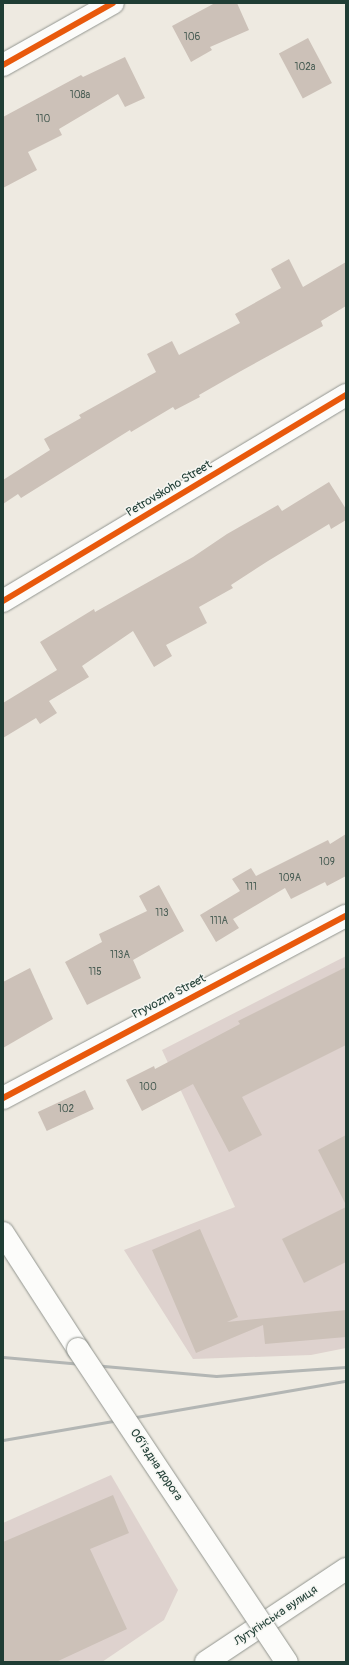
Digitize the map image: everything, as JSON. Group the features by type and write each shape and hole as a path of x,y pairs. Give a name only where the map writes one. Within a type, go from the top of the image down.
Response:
{"street":[{"path":"3,65 113,3"},
{"name":"Petrovskoho Street","path":"3,601 346,395"},
{"name":"Pryvozna Street","path":"3,1098 346,916"},
{"name":"Об'їздна дорога","path":"3,1233 24,1269 287,1662"},
{"name":"Лутугінська вулиця","path":"206,1662 346,1569"}],"shaded area":[{"path":"346,956 346,1348 311,1355 193,1359 124,1250 235,1207 162,1050"},
{"path":"111,1475 178,1590 164,1620 102,1662 3,1662 3,1523"}],"building":[{"path":"215,3 237,3 249,30 210,47 212,50 191,62 172,26"},
{"path":"308,38 332,83 303,99 279,53"},
{"path":"125,57 145,98 125,107 118,94 59,129 62,135 28,152 37,170 3,188 3,117 81,75 83,77"},
{"path":"289,259 303,287 346,262 346,306 321,321 323,326 199,395 200,397 175,410 173,407 131,432 130,430 21,498 18,494 3,504 3,480 50,450 44,439 81,418 79,415 156,372 147,354 172,341 179,355 240,323 235,314 281,288 271,269"},
{"path":"329,482 346,509 346,520 331,529 329,524 231,585 233,588 199,607 207,623 166,645 172,656 154,667 133,631 82,666 89,677 49,701 57,713 40,724 36,718 3,738 3,703 57,670 40,642 94,609 95,612 193,557 227,534 278,505 282,511"},
{"path":"346,834 346,876 327,886 325,882 291,899 285,888 233,919 239,928 216,942 200,915 240,891 232,879 251,868 256,876 328,840 330,844"},
{"path":"159,885 184,931 133,960 141,978 87,1005 65,962 102,942 99,934 147,911 139,896"},
{"path":"346,967 346,1045 242,1097 262,1135 229,1152 193,1084 142,1111 126,1080 154,1066 155,1069 240,1024 238,1021"},
{"path":"30,968 53,1019 3,1048 3,982"},
{"path":"85,1090 94,1109 47,1131 38,1112"},
{"path":"346,1135 346,1205 318,1150"},
{"path":"346,1207 346,1262 304,1283 282,1239"},
{"path":"200,1229 238,1317 227,1322 346,1310 346,1337 265,1344 263,1325 196,1353 152,1250"},
{"path":"113,1495 129,1533 90,1549 127,1629 56,1662 3,1662 3,1542"}],"railway":[{"path":"3,1357 216,1376 346,1367"},
{"path":"3,1440 346,1381"}],"cycle path":[{"path":"3,65 113,3"},
{"path":"3,601 346,395"},
{"path":"3,1098 346,916"}]}
